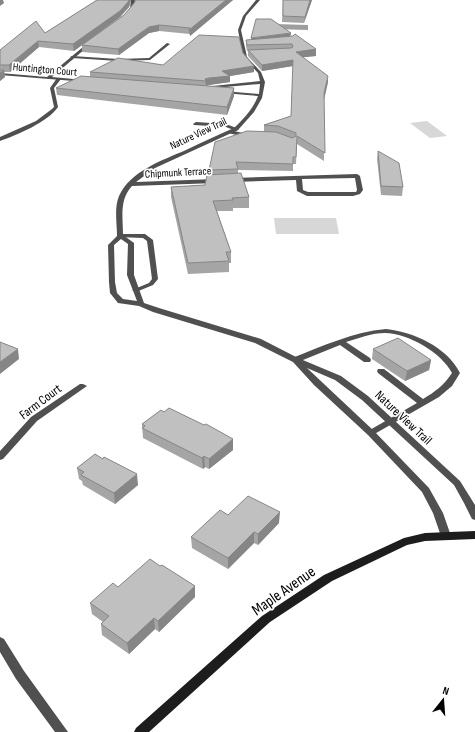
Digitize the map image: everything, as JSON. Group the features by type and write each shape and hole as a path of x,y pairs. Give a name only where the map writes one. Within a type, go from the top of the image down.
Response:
{"main road":[{"name":"Maple Avenue","path":"140,732 266,619 328,578 404,542 425,537 475,536"}],"street":[{"path":"122,20 132,8 133,0"},
{"path":"258,0 242,19 240,30 244,44 245,57 261,74 263,82 199,89 260,94"},
{"path":"48,78 95,38"},
{"path":"244,44 251,43"},
{"path":"72,57 118,60 150,59 168,44"},
{"path":"245,54 252,53"},
{"name":"Huntington Court","path":"0,74 90,82"},
{"path":"0,140 38,122 54,110 56,107 52,88 59,79"},
{"name":"Nature View Trail","path":"263,82 254,109 246,120 236,129 153,167 123,192 120,201 120,236 111,245 112,282 114,293 121,301 141,304 258,341 295,360 338,378 365,398 457,483 469,502 475,516"},
{"path":"196,124 226,126 236,129"},
{"path":"230,132 253,136"},
{"name":"Chipmunk Terrace","path":"230,180 357,176 360,190 358,193 353,194 308,194 300,191 299,179"},
{"name":"Chipmunk Terrace","path":"131,184 222,180"},
{"path":"120,236 145,236 150,240 155,279 151,284 136,290"},
{"path":"120,236 131,243 131,277 139,295 141,304"},
{"path":"295,360 341,342 379,331 396,331 418,339 450,360 456,372 450,384 423,403 371,433"},
{"path":"341,342 367,360"},
{"name":"Nature View Trail","path":"295,360 317,384 371,433 426,490 438,513 446,536"},
{"path":"381,371 423,403"},
{"name":"Farm Court","path":"0,457 34,419 83,386"},
{"path":"0,642 20,675 62,732"}],"shaded area":[{"path":"275,24 308,25 308,30 273,29"},
{"path":"427,121 447,136 430,138 410,123"},
{"path":"274,218 336,218 339,234 276,234"}],"building":[{"path":"97,0 129,0 120,11 73,44 38,41 9,65 0,65 0,50 36,21 45,33"},
{"path":"135,0 226,0 189,30 190,28 159,25 149,27 118,49 82,45 124,15"},
{"path":"283,0 310,0 305,17 283,16"},
{"path":"256,19 271,19 291,33 251,38"},
{"path":"295,34 316,49 296,52 328,76 324,93 325,153 297,136 296,157 293,157 293,164 236,162 238,169 209,170 215,142 247,131 276,132 292,138 296,136 296,133 278,126 264,125 291,116 293,60 262,65 248,50 291,48 293,47 292,44 247,45 246,40 293,36"},
{"path":"199,35 239,37 243,53 254,66 222,71 230,76 209,78 205,79 206,81 90,72 118,58 163,65"},
{"path":"81,76 234,88 227,107 56,88"},
{"path":"378,151 399,163 403,187 381,186"},
{"path":"241,173 249,197 232,198 233,200 213,201 231,252 226,252 229,261 188,263 171,187 205,185 207,175"},
{"path":"398,338 431,360 407,371 373,349"},
{"path":"0,342 18,349 0,362"},
{"path":"169,408 204,425 206,424 233,439 209,459 204,456 202,458 142,428 145,426 142,424 161,410 164,412"},
{"path":"95,454 137,474 114,493 81,475 84,472 77,468"},
{"path":"248,496 280,512 258,534 254,532 228,558 191,537 220,510 228,515"},
{"path":"150,559 195,586 158,621 154,618 127,643 101,624 109,616 90,603 113,583 118,587"}]}
